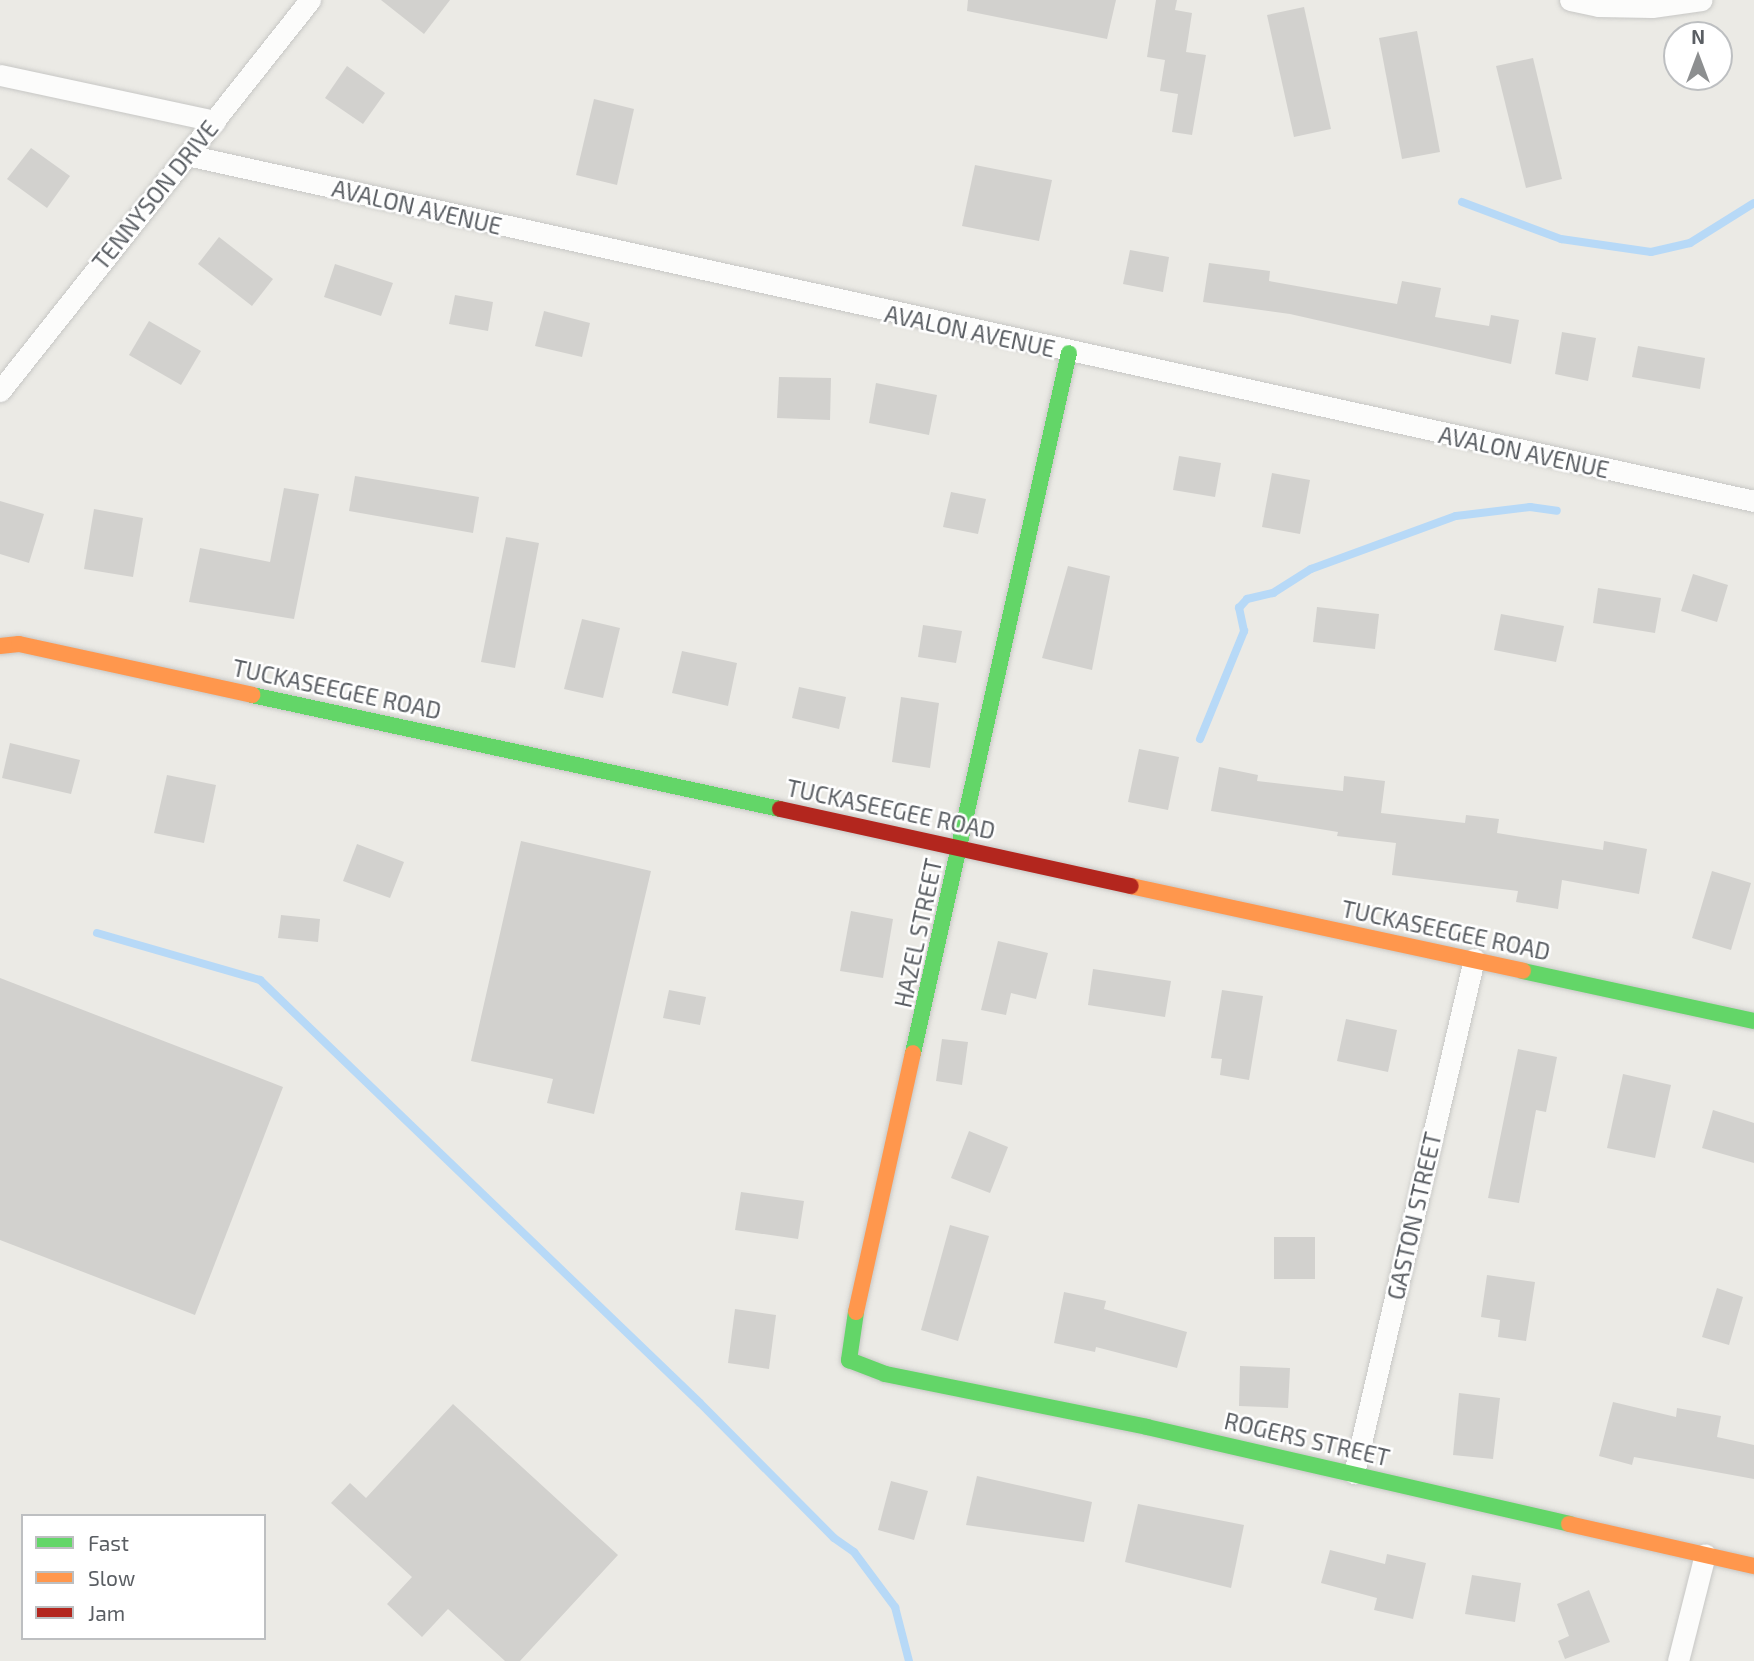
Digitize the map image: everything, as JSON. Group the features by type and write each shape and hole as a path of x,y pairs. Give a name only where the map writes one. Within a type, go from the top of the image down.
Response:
{"street":[{"name":"TENNYSON DRIVE","path":"0,391 310,0"},
{"path":"1570,0 1598,6 1652,7 1702,0"},
{"path":"0,75 215,121"},
{"name":"AVALON AVENUE","path":"187,155 1069,353 1754,501"},
{"name":"HAZEL STREET","path":"849,1360 860,1289 961,847 1069,353"},
{"name":"TUCKASEEGEE ROAD","path":"0,633 19,644 1754,1021"},
{"name":"TUCKASEEGEE ROAD","path":"0,646 19,644"},
{"name":"GASTON STREET","path":"1354,1473 1474,959"},
{"name":"ROGERS STREET","path":"849,1360 885,1374 1354,1473 1754,1566"},
{"path":"1678,1661 1705,1554"}],"building":[{"path":"381,0 450,0 424,34"},
{"path":"968,0 1116,0 1107,39 967,11"},
{"path":"1156,0 1177,0 1175,10 1192,13 1186,52 1206,55 1192,135 1172,132 1178,94 1160,91 1165,60 1147,57"},
{"path":"1304,7 1331,129 1294,137 1267,15"},
{"path":"1417,31 1440,152 1402,159 1379,38"},
{"path":"1533,58 1562,179 1526,188 1496,66"},
{"path":"347,66 385,93 363,124 325,98"},
{"path":"594,99 634,109 617,185 576,175"},
{"path":"31,148 70,176 47,208 7,179"},
{"path":"975,165 1052,180 1039,241 962,226"},
{"path":"219,237 273,279 252,306 198,264"},
{"path":"1130,250 1169,257 1163,292 1123,284"},
{"path":"1209,263 1270,271 1269,281 1397,304 1402,281 1441,288 1435,317 1489,326 1491,315 1519,320 1511,364 1290,314 1203,302"},
{"path":"335,264 393,283 381,316 324,297"},
{"path":"455,295 493,302 488,331 449,324"},
{"path":"544,311 590,323 582,357 535,346"},
{"path":"149,321 201,351 181,385 129,355"},
{"path":"1562,332 1596,338 1588,381 1555,374"},
{"path":"1638,346 1705,358 1700,389 1632,377"},
{"path":"779,377 831,378 830,420 777,418"},
{"path":"876,383 937,395 929,435 869,423"},
{"path":"1179,456 1221,463 1215,497 1173,490"},
{"path":"1272,473 1310,480 1300,534 1262,527"},
{"path":"355,476 479,497 473,533 349,511"},
{"path":"284,488 319,494 294,619 189,602 200,548 270,562"},
{"path":"951,492 986,499 978,534 943,527"},
{"path":"0,501 44,514 29,563 0,554"},
{"path":"94,509 143,518 133,577 84,569"},
{"path":"506,537 539,543 515,668 481,662"},
{"path":"1068,566 1110,576 1092,670 1042,658"},
{"path":"1693,574 1728,585 1717,622 1681,611"},
{"path":"1598,588 1661,598 1655,633 1593,623"},
{"path":"1317,607 1379,614 1375,649 1313,642"},
{"path":"1501,614 1564,626 1556,662 1494,650"},
{"path":"582,619 620,628 603,698 564,689"},
{"path":"923,625 962,631 956,663 918,657"},
{"path":"682,651 737,663 728,706 672,693"},
{"path":"799,687 846,697 839,729 792,718"},
{"path":"901,697 939,703 930,768 892,762"},
{"path":"10,743 80,760 71,794 2,778"},
{"path":"1139,749 1179,757 1168,810 1128,802"},
{"path":"1219,767 1258,775 1257,781 1343,791 1344,776 1385,781 1381,813 1465,823 1466,815 1499,819 1497,833 1603,850 1604,841 1647,849 1639,894 1562,880 1558,909 1516,902 1518,891 1392,875 1396,843 1337,836 1338,832 1211,811"},
{"path":"167,775 216,785 204,843 154,833"},
{"path":"521,841 651,871 594,1114 547,1103 553,1079 471,1061"},
{"path":"357,844 404,862 390,898 343,881"},
{"path":"1712,871 1751,883 1731,950 1692,938"},
{"path":"851,911 893,919 883,978 840,971"},
{"path":"281,915 320,919 318,942 278,938"},
{"path":"998,941 1048,953 1036,999 1011,993 1006,1015 981,1010"},
{"path":"1093,969 1171,981 1165,1017 1088,1005"},
{"path":"0,978 283,1087 195,1315 0,1240"},
{"path":"669,990 706,997 700,1025 663,1018"},
{"path":"1222,990 1263,996 1249,1080 1220,1075 1222,1059 1211,1058"},
{"path":"1346,1019 1397,1030 1388,1072 1337,1061"},
{"path":"942,1039 968,1042 962,1085 936,1081"},
{"path":"1518,1049 1557,1057 1546,1112 1536,1110 1519,1203 1488,1198"},
{"path":"1623,1074 1671,1085 1655,1158 1607,1148"},
{"path":"1713,1110 1754,1123 1754,1163 1702,1148"},
{"path":"969,1131 1008,1147 990,1193 951,1178"},
{"path":"741,1192 804,1201 798,1239 735,1230"},
{"path":"950,1225 989,1236 958,1341 921,1330"},
{"path":"1274,1237 1315,1237 1315,1279 1274,1279"},
{"path":"1487,1275 1535,1282 1526,1341 1498,1337 1500,1320 1481,1317"},
{"path":"1717,1288 1743,1297 1729,1345 1702,1337"},
{"path":"1064,1292 1106,1301 1104,1309 1187,1332 1177,1368 1096,1347 1095,1352 1054,1343"},
{"path":"735,1309 776,1315 769,1369 728,1363"},
{"path":"1240,1366 1290,1368 1288,1408 1239,1406"},
{"path":"1459,1393 1500,1398 1493,1459 1453,1455"},
{"path":"1613,1402 1676,1417 1677,1408 1721,1416 1717,1437 1754,1445 1754,1479 1634,1457 1632,1465 1599,1456"},
{"path":"453,1404 618,1555 520,1661 505,1661 448,1609 422,1637 387,1604 412,1577 331,1503 350,1483 366,1498"},
{"path":"977,1476 1092,1502 1084,1542 966,1525"},
{"path":"891,1481 928,1491 914,1540 878,1530"},
{"path":"1138,1504 1244,1525 1231,1588 1125,1562"},
{"path":"1330,1550 1385,1564 1387,1554 1426,1563 1413,1619 1374,1610 1377,1598 1321,1583"},
{"path":"1472,1575 1521,1583 1515,1622 1465,1614"},
{"path":"1589,1590 1610,1642 1565,1659 1558,1641 1569,1636 1557,1604"}],"waterway":[{"path":"1462,202 1561,239 1651,252 1690,243 1754,203"},
{"path":"1200,739 1244,631 1239,608 1247,599 1273,593 1311,569 1456,516 1530,507 1557,511"},
{"path":"97,933 260,980 700,1403 834,1538 854,1552 895,1607 909,1661"}],"traffic: fast":[{"path":"913,1053 1069,353"},
{"path":"252,695 780,809"},
{"path":"1523,971 1754,1021"},
{"path":"856,1312 849,1360 885,1374 1147,1427 1569,1524"}],"traffic: slow":[{"path":"0,646 19,644 252,695"},
{"path":"1131,886 1523,971"},
{"path":"856,1312 913,1053"},
{"path":"1569,1524 1754,1566"}],"traffic: jam":[{"path":"780,809 1131,886"}]}
